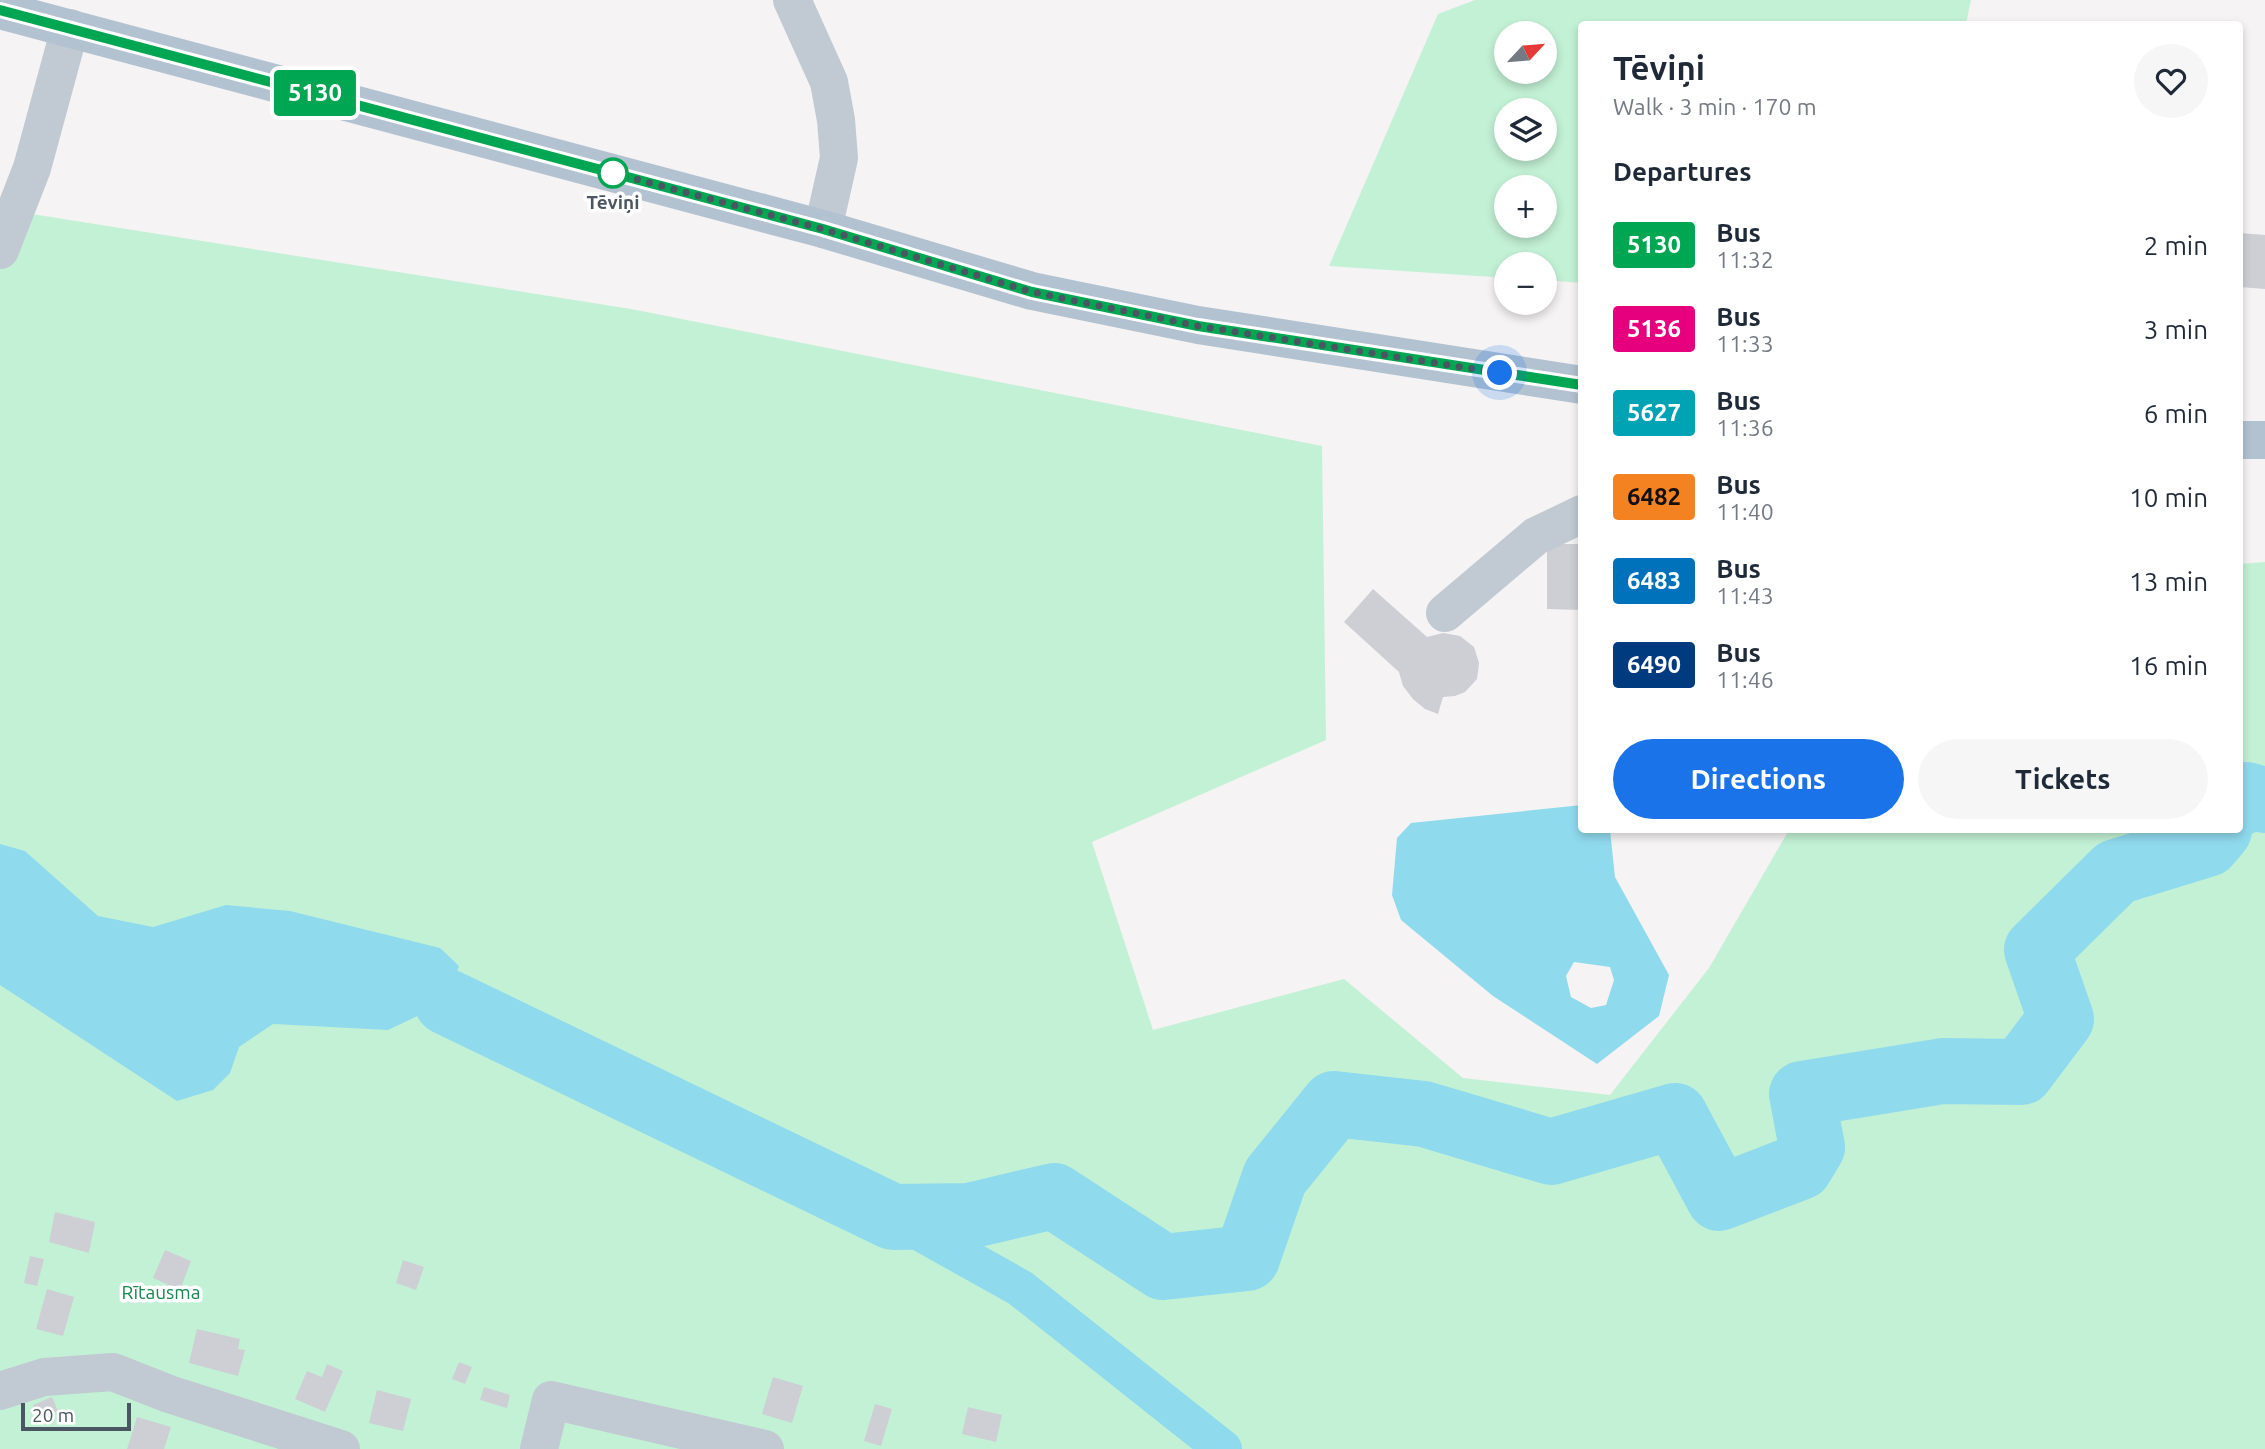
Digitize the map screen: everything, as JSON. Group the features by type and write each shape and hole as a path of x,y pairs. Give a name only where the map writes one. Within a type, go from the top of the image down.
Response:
{"main road":[{"path":"0,10 823,229 1032,292 1198,326 1578,384"},
{"path":"2243,440 2265,440"}],"lane":[{"path":"792,0 829,82 836,120 839,158 823,229"},
{"path":"0,250 32,168 70,28"},
{"path":"1445,612 1536,536 1578,516"},
{"path":"0,1391 44,1377 113,1372 169,1394 341,1449"},
{"path":"539,1449 551,1400 765,1449"}],"green space":[{"path":"1475,0 1971,0 1967,21 1578,21 1578,283 1557,281 1557,252 1494,252 1494,277 1329,266 1438,14"},
{"name":"Rītausma","path":"0,209 631,309 1322,446 1326,740 1092,842 1153,1030 1344,979 1463,1078 1610,1095 1709,968 1787,833 2243,833 2243,564 2265,562 2265,1449 0,1449"}],"water":[{"path":"1578,805 1578,833 1610,833 1615,877 1669,975 1659,1016 1597,1064 1493,996 1401,920 1392,895 1397,838 1411,823","holes":["1574,962 1610,967 1614,980 1606,1005 1591,1008 1571,997 1566,976"]},
{"path":"0,844 25,851 98,916 153,927 226,905 290,911 440,948 459,966 447,1002 388,1030 273,1024 239,1047 230,1073 213,1090 177,1101 0,985"}],"building":[{"path":"2243,233 2265,235 2265,289 2243,287"},
{"path":"1547,544 1578,544 1578,610 1547,609"},
{"path":"1373,589 1427,637 1443,633 1460,636 1474,647 1479,663 1477,679 1465,692 1443,697 1438,714 1425,709 1413,699 1403,686 1399,672 1344,622"},
{"path":"55,1212 95,1222 89,1253 49,1242"},
{"path":"165,1250 191,1261 180,1290 153,1278"},
{"path":"30,1256 44,1259 37,1286 24,1283"},
{"path":"403,1260 424,1267 416,1290 396,1283"},
{"path":"47,1289 74,1297 63,1336 36,1329"},
{"path":"197,1329 240,1339 238,1349 245,1350 238,1376 189,1363"},
{"path":"459,1362 472,1367 465,1384 452,1379"},
{"path":"327,1364 343,1371 325,1412 295,1399 307,1371 322,1377"},
{"path":"773,1377 803,1386 792,1423 762,1414"},
{"path":"484,1387 510,1395 507,1408 480,1400"},
{"path":"377,1390 411,1399 403,1431 369,1423"},
{"path":"52,1397 58,1411 39,1420 33,1405"},
{"path":"875,1404 892,1409 881,1446 864,1441"},
{"path":"968,1407 1002,1415 996,1442 962,1434"},
{"path":"137,1417 171,1427 164,1449 127,1449"}],"waterway":[{"path":"2243,799 2246,795 2265,800"},
{"path":"447,1002 893,1217 969,1216 1054,1196 1163,1267 1247,1258 1275,1177 1334,1104 1424,1114 1551,1152 1675,1116 1719,1198 1800,1167 1812,1147 1802,1094 1943,1071 2021,1072 2061,1019 2037,950 2116,872 2207,844 2216,833"},
{"path":"893,1217 1020,1288 1223,1449"}],"bus line":[{"name":"5130","path":"0,10 823,229 1032,292 1198,326 1578,384"}],"place":[{"name":"Tēviņi","path":"613,173"}],"route":[{"path":"613,173 823,229 1032,292 1198,326 1500,373"}]}
